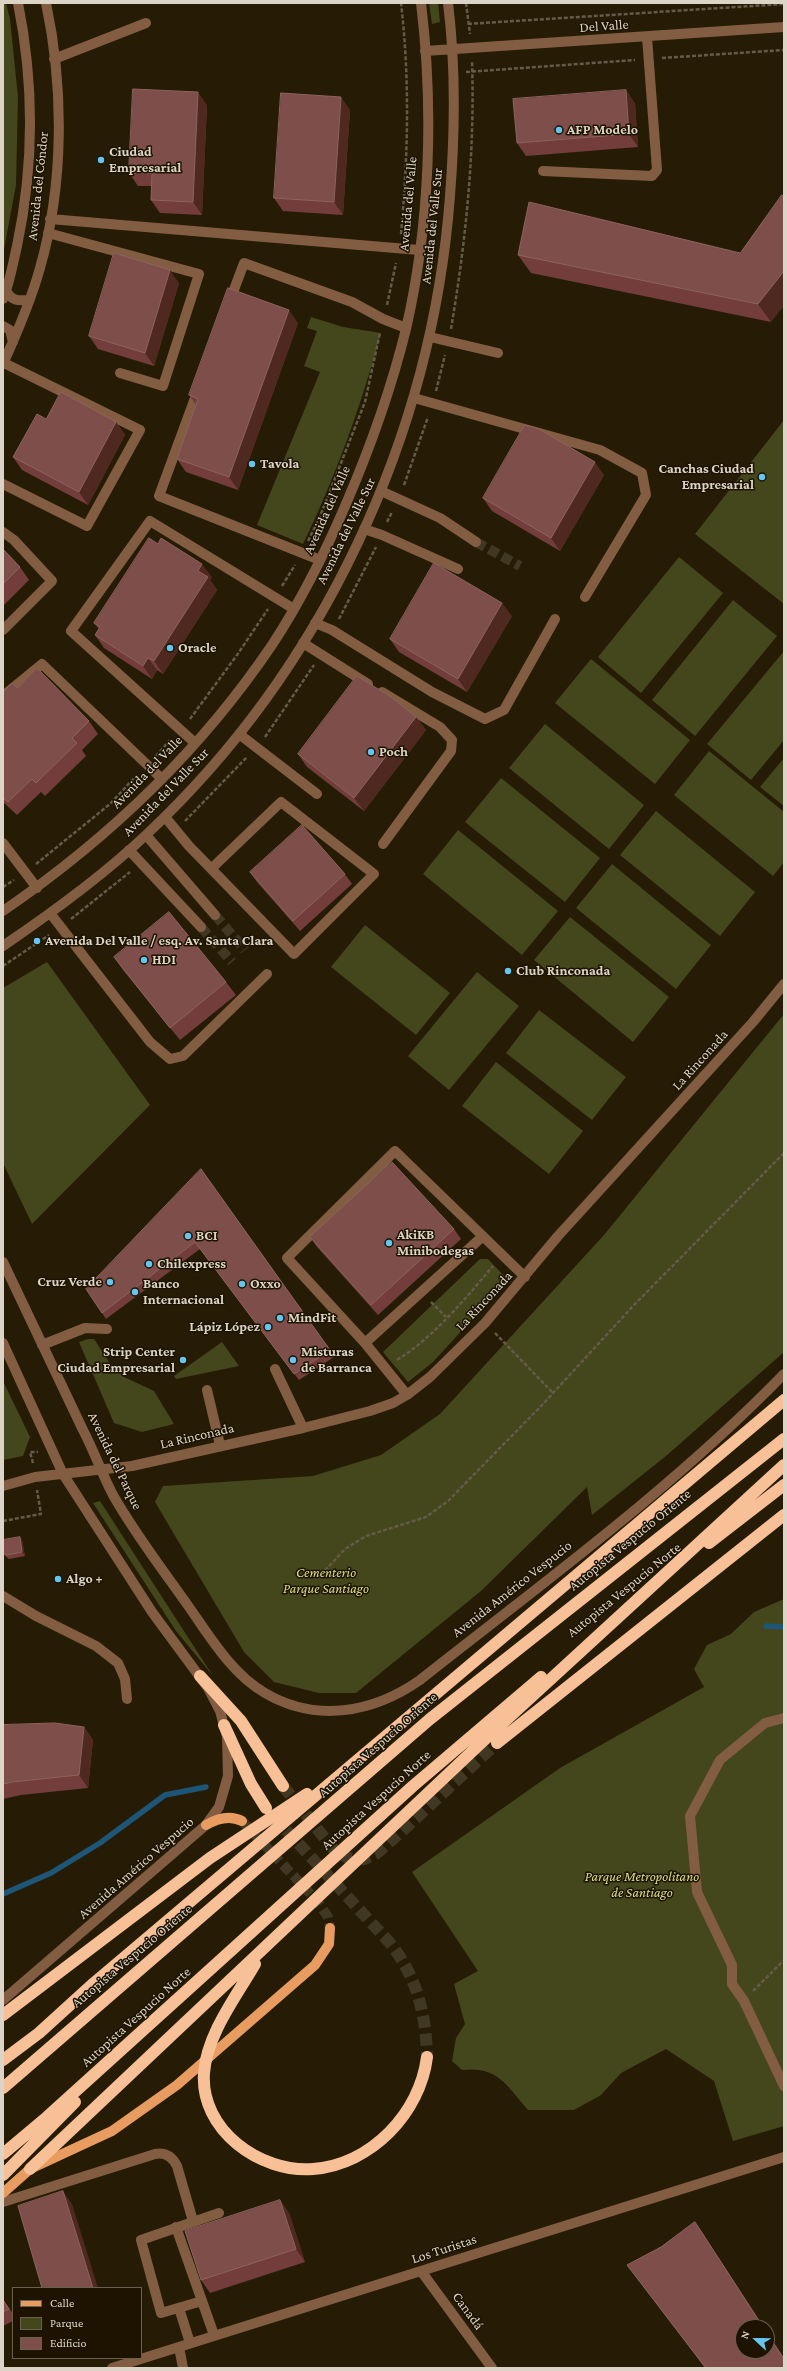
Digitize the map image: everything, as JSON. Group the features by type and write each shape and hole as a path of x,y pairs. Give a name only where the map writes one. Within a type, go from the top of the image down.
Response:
{"highway":[{"path":"3,2060 39,2033 94,1983 784,1400"},
{"name":"Autopista Vespucio Oriente","path":"3,2088 430,1719 784,1439"},
{"path":"30,2169 262,1953 480,1744 784,1465"},
{"name":"Autopista Vespucio Norte","path":"3,2154 162,2015 413,1786 572,1651 653,1585 784,1485"},
{"path":"497,1743 784,1515"},
{"path":"200,1676 241,1721 283,1786"},
{"path":"224,1725 251,1784 266,1808"},
{"path":"3,2015 210,1858 256,1826 340,1774"},
{"path":"262,1953 213,2038 204,2073 207,2098 219,2126 233,2142 256,2156 290,2167 310,2169 336,2164 363,2153 387,2134 405,2114 421,2084 427,2057"},
{"path":"3,2175 162,2015"}],"main road":[{"path":"206,1825 223,1818 232,1818 242,1821"},
{"path":"3,2193 30,2169 112,2131 177,2085 315,1965 329,1944 330,1928"}],"street":[{"name":"Avenida del Cóndor","path":"5,294 20,234 29,153 28,74 18,3"},
{"name":"Avenida del Cóndor","path":"3,364 29,300 48,233 50,219 58,134 54,59 46,3"},
{"name":"Avenida del Valle","path":"3,911 37,888 110,830 162,779 195,743 270,647 294,609 320,560 371,444 389,389 406,328 419,250 426,169 425,51 421,3"},
{"name":"Avenida del Valle Sur","path":"3,946 50,913 146,835 165,817 239,734 279,680 303,643 364,529 381,491 414,398 430,337 446,250 454,140 452,50 448,3"},
{"path":"54,59 146,23"},
{"name":"Del Valle","path":"425,51 784,27"},
{"path":"543,171 652,176 657,170 647,59 647,37"},
{"path":"50,219 419,250"},
{"path":"48,233 199,274 163,386 120,372"},
{"path":"225,316 244,263 352,302 383,319 406,328"},
{"path":"5,294 18,301 29,300"},
{"path":"3,326 10,330 13,342"},
{"path":"430,337 498,353"},
{"path":"3,364 140,430 87,526 3,484"},
{"path":"200,383 159,496 320,560"},
{"path":"414,398 600,450 642,473 646,495 585,597"},
{"path":"381,491 440,518 476,542"},
{"path":"195,743 71,631 150,521 294,609"},
{"path":"364,529 382,534 458,569"},
{"path":"3,532 14,540 52,581 3,630"},
{"path":"315,623 332,630 432,692 485,719 504,710 556,619"},
{"path":"303,643 440,727 452,740 451,751 383,844"},
{"path":"3,696 42,664 162,779"},
{"path":"239,734 317,794"},
{"path":"165,817 189,846 294,954 374,874 281,802 212,868"},
{"path":"146,835 215,915"},
{"path":"3,843 24,873 37,888"},
{"path":"129,850 201,927"},
{"path":"50,913 150,1042 170,1059 183,1056 267,974"},
{"name":"La Rinconada","path":"3,1486 35,1477 102,1471 132,1466 220,1445 303,1428 370,1411 393,1403 406,1395 430,1377 485,1323 558,1236 754,1022 784,984"},
{"path":"406,1395 365,1343 288,1258 395,1151 525,1277"},
{"path":"365,1343 483,1236"},
{"name":"Avenida del Parque","path":"3,1262 102,1471 130,1522 227,1658"},
{"path":"42,1345 85,1328 107,1329"},
{"path":"3,1343 63,1474 152,1612 200,1676 216,1703 224,1725"},
{"path":"275,1369 303,1428"},
{"name":"Avenida Américo Vespucio","path":"227,1658 244,1677 258,1689 282,1702 303,1708 323,1712 343,1711 373,1705 397,1695 420,1680 651,1497 735,1425 784,1374"},
{"path":"207,1390 220,1445"},
{"path":"3,1596 36,1616 96,1646 118,1663 125,1679 127,1699"},
{"path":"784,1718 765,1723 720,1760 690,1816 697,1892 732,1965 732,1984 744,2001 784,2086"},
{"name":"Avenida Américo Vespucio","path":"3,2000 206,1825 218,1807 228,1776 229,1758 224,1725"},
{"path":"3,2202 154,2154 164,2154 174,2160 177,2166 193,2221"},
{"name":"Los Turistas","path":"142,2359 784,2157"},
{"path":"202,2301 161,2313 141,2240 219,2213"},
{"path":"176,2227 214,2335"},
{"name":"Canadá","path":"421,2271 492,2368"},
{"path":"179,2308 190,2343"},
{"path":"179,2347 183,2368"},
{"name":"Los Turistas","path":"112,2368 141,2359"}],"path":[{"path":"3,887 53,852 110,804 201,707 276,597 302,553 319,519 365,402 399,248 407,126 404,28 401,3"},
{"path":"466,3 469,24 784,4"},
{"path":"472,72 784,50"},
{"path":"321,1575 345,1549 366,1536 426,1517 448,1501 553,1394 634,1305 784,1153"},
{"path":"385,1368 409,1352 446,1317 502,1255"},
{"path":"422,1292 446,1317"},
{"path":"485,1323 553,1394"},
{"path":"3,1521 41,1514"},
{"path":"744,2001 784,1960"}],"green space":[{"path":"3,3 6,3 10,19 18,97 16,185 3,255"},
{"path":"429,3 438,3 440,22 432,24"},
{"path":"311,317 343,327 381,333 347,440 326,493 303,544 257,525 320,372 304,366 317,331 307,328"},
{"name":"Canchas Ciudad Empresarial","path":"784,420 784,604 695,534"},
{"path":"679,557 723,593 641,693 598,657"},
{"path":"733,600 777,636 695,736 652,700"},
{"path":"784,651 784,740 751,780 707,744"},
{"path":"591,659 690,740 655,784 555,703"},
{"path":"545,724 644,805 609,849 509,768"},
{"path":"709,751 784,812 784,862 773,876 674,795"},
{"path":"784,758 784,806 760,787"},
{"path":"501,778 600,858 565,902 465,822"},
{"path":"656,811 755,892 720,936 620,855"},
{"path":"458,830 558,911 522,955 423,874"},
{"path":"612,864 711,945 676,989 576,908"},
{"path":"570,917 669,997 633,1042 534,960"},
{"path":"365,925 450,993 416,1035 331,967"},
{"path":"47,962 150,1105 32,1224 3,1163 3,988"},
{"path":"477,972 519,1006 449,1090 408,1056"},
{"path":"539,1010 626,1077 592,1120 506,1053"},
{"name":"Cementerio Parque Santiago","path":"784,1014 784,1352 666,1456 592,1515 587,1487 481,1591 356,1693 319,1693 274,1682 244,1652 155,1502 163,1486 313,1476 381,1455 440,1414 604,1235"},
{"path":"496,1062 583,1131 549,1174 462,1106"},
{"path":"480,1259 488,1259 508,1280 433,1362 408,1382 383,1352"},
{"path":"94,1339 111,1365 124,1377 154,1391 174,1424 142,1432 114,1423 79,1342"},
{"path":"222,1342 239,1366 176,1379 174,1376"},
{"path":"3,1381 30,1437 23,1456 3,1460"},
{"path":"100,1501 213,1676 176,1631 93,1503"},
{"name":"Parque Metropolitano de Santiago","path":"784,1599 784,2126 733,2141 714,2081 666,2049 621,2073 601,2095 574,2110 528,2110 507,2085 493,2074 484,2071 462,2070 452,2061 456,2038 465,2024 454,1984 478,1971 412,1872 560,1768 704,1687 694,1669 707,1645 731,1634 754,1612"}],"building":[{"path":"133,89 198,92 193,202 151,200 152,173 129,173"},
{"path":"626,90 629,134 517,143 513,99"},
{"path":"281,93 341,97 334,202 274,198"},
{"path":"782,195 784,197 784,271 758,304 518,255 529,202 740,253"},
{"path":"114,253 170,270 145,353 89,336"},
{"path":"228,288 289,310 229,477 177,459 198,399 189,395"},
{"path":"61,392 116,422 79,492 13,457 37,414 46,419"},
{"path":"525,425 539,429 595,462 551,538 483,498"},
{"path":"149,538 158,544 161,538 202,564 198,571 208,577 154,661 148,658 143,666 95,635 100,627 94,623"},
{"path":"3,549 20,567 3,584"},
{"path":"434,563 502,603 458,679 390,639"},
{"path":"37,668 89,721 72,738 77,743 36,783 32,779 8,802 3,798 3,692 12,683 17,688"},
{"path":"357,676 391,697 416,717 354,798 298,754"},
{"path":"302,825 345,874 293,921 250,872"},
{"path":"169,912 226,982 170,1028 114,957"},
{"name":"AkiKB Minibodegas","path":"392,1162 454,1229 371,1305 310,1237"},
{"path":"201,1169 330,1350 294,1374 195,1242 102,1313 86,1289"},
{"path":"20,1537 22,1552 7,1555 3,1553 3,1540"},
{"path":"55,1723 84,1727 79,1775 3,1784 3,1725"},
{"path":"63,2191 93,2287 42,2287 18,2206"},
{"path":"280,2200 296,2249 201,2280 185,2231"},
{"path":"695,2222 758,2319 735,2319 735,2359 775,2359 775,2345 784,2359 784,2368 706,2368 627,2265 661,2247"},
{"path":"3,2300 9,2309 3,2312"}],"waterway":[{"path":"766,1626 784,1627"},
{"path":"3,1894 51,1873 100,1843 165,1795 206,1787"}],"tunnel":[{"path":"476,542 520,566"},
{"path":"215,915 245,950"},
{"path":"201,927 232,962"},
{"path":"283,1786 335,1851 348,1858 364,1859 377,1853 497,1743"},
{"path":"274,1817 390,1943 399,1956 413,1983 422,2011 425,2026 427,2057"},
{"path":"242,1821 318,1902 328,1917 330,1928"}],"place":[{"name":"AFP Modelo","path":"559,130"},
{"name":"Ciudad Empresarial","path":"101,160"},
{"name":"Tavola","path":"252,464"},
{"name":"Canchas Ciudad Empresarial","path":"762,477"},
{"name":"Oracle","path":"170,648"},
{"name":"Poch","path":"371,752"},
{"name":"Avenida Del Valle / esq. Av. Santa Clara","path":"37,941"},
{"name":"HDI","path":"144,960"},
{"name":"Club Rinconada","path":"508,971"},
{"name":"BCI","path":"188,1236"},
{"name":"AkiKB Minibodegas","path":"389,1243"},
{"name":"Chilexpress","path":"149,1264"},
{"name":"Cruz Verde","path":"110,1282"},
{"name":"Oxxo","path":"242,1284"},
{"name":"Banco Internacional","path":"135,1292"},
{"name":"MindFit","path":"280,1318"},
{"name":"Lápiz López","path":"268,1327"},
{"name":"Strip Center Ciudad Empresarial","path":"183,1360"},
{"name":"Misturas de Barranca","path":"293,1360"},
{"name":"Algo +","path":"58,1579"}]}
